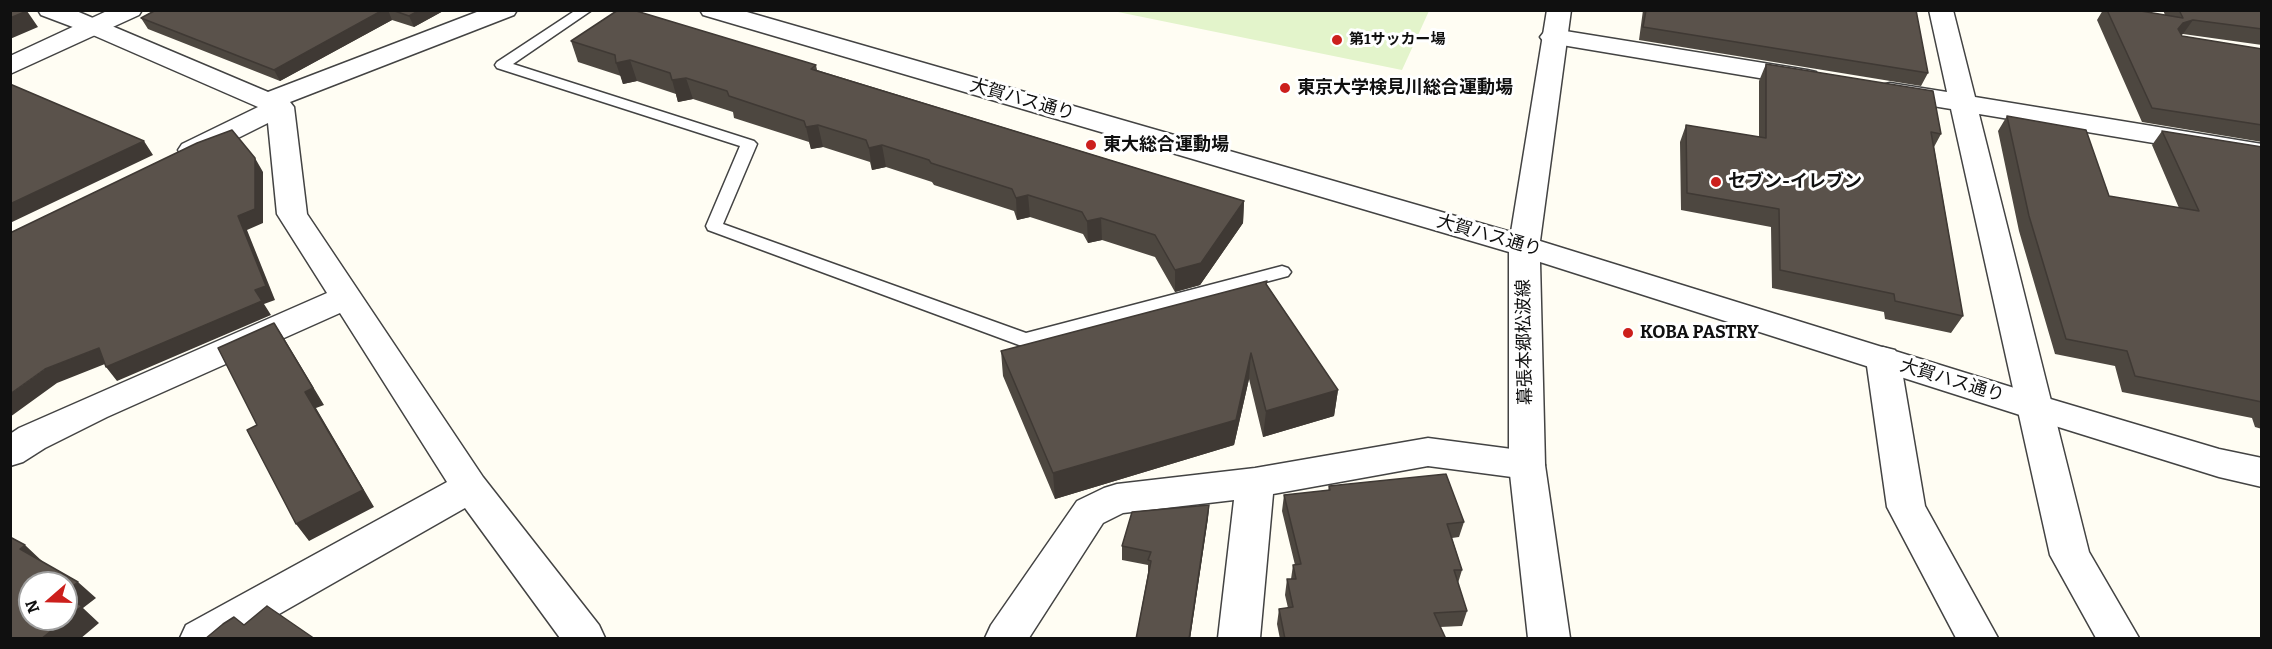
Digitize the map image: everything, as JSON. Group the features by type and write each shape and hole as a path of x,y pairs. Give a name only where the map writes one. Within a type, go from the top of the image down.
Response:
{"street":[{"path":"50,10 274,104"},
{"path":"10,66 130,10"},
{"path":"172,159 274,104 505,10"},
{"name":"大賀ハス通り","path":"712,10 1524,246 2035,407 2219,463 2262,473"},
{"name":"幕張本郷松波線","path":"1549,639 1527,465 1524,246 1553,37 1559,10"},
{"path":"1941,10 2070,555 2118,639"},
{"path":"1553,37 1834,82"},
{"path":"1869,88 2262,153"},
{"path":"274,104 292,214 470,487 584,639"},
{"path":"10,452 32,438 95,408 346,298"},
{"path":"1883,359 1906,507 1977,639"},
{"path":"1006,639 1090,512 1117,499 1255,483 1428,452 1527,465"},
{"path":"1239,639 1255,483"},
{"path":"201,639 470,487"}],"lane":[{"path":"586,10 502,65 749,144 714,226 1025,340 1282,272"}],"green space":[{"name":"第1サッカー場","path":"1429,10 1402,70 1113,11"}],"building":[{"path":"10,10 25,10 27,11 10,18"},
{"path":"156,10 383,10 274,70 141,18"},
{"path":"392,10 420,10 409,16"},
{"path":"618,10 633,10 816,65 811,69 1244,201 1201,263 1175,270 1155,235 1101,218 1087,221 1082,212 1028,195 1016,198 1012,189 882,145 869,148 866,140 818,125 806,127 804,121 729,96 727,91 686,78 672,80 670,73 630,60 616,63 615,55 571,41"},
{"path":"1646,10 1916,10 1928,73 1643,27"},
{"path":"2107,10 2135,10 2183,18 2179,10 2262,10 2262,29 2193,20 2183,23 2178,29 2182,36 2262,49 2262,125 2152,108"},
{"path":"1766,64 1933,91 1941,134 1931,132 1963,316 1895,301 1894,294 1780,270 1779,209 1687,193 1686,125 1766,138"},
{"path":"10,84 144,141 10,204"},
{"path":"2007,116 2086,130 2109,196 2199,211 2162,131 2262,147 2262,402 2135,376 2127,351 2066,339 2029,216"},
{"path":"232,130 255,158 255,209 238,216 266,286 255,290 262,301 106,367 99,348 45,369 10,394 10,233 197,143"},
{"path":"1267,281 1266,284 1338,390 1266,411 1251,353 1236,420 1053,473 1001,351"},
{"path":"274,323 313,388 305,392 363,490 296,524 247,430 257,425 218,348"},
{"path":"1446,474 1464,522 1447,524 1462,570 1454,570 1467,611 1434,613 1446,639 1285,639 1279,609 1293,607 1287,579 1296,579 1293,565 1301,564 1284,495 1330,490 1329,486"},
{"path":"1209,505 1189,639 1136,639 1151,552 1122,546 1132,512"},
{"path":"10,537 25,545 20,549 59,571 18,571 18,631 51,631 41,639 10,639"},
{"path":"267,606 315,639 205,639 234,617 244,625"}],"place":[{"name":"第1サッカー場","path":"1337,40"},
{"name":"東京大学検見川総合運動場","path":"1285,88"},
{"name":"東大総合運動場","path":"1091,145"},
{"name":"セブン-イレブン","path":"1716,182"},
{"name":"KOBA PASTRY","path":"1628,333"}]}
